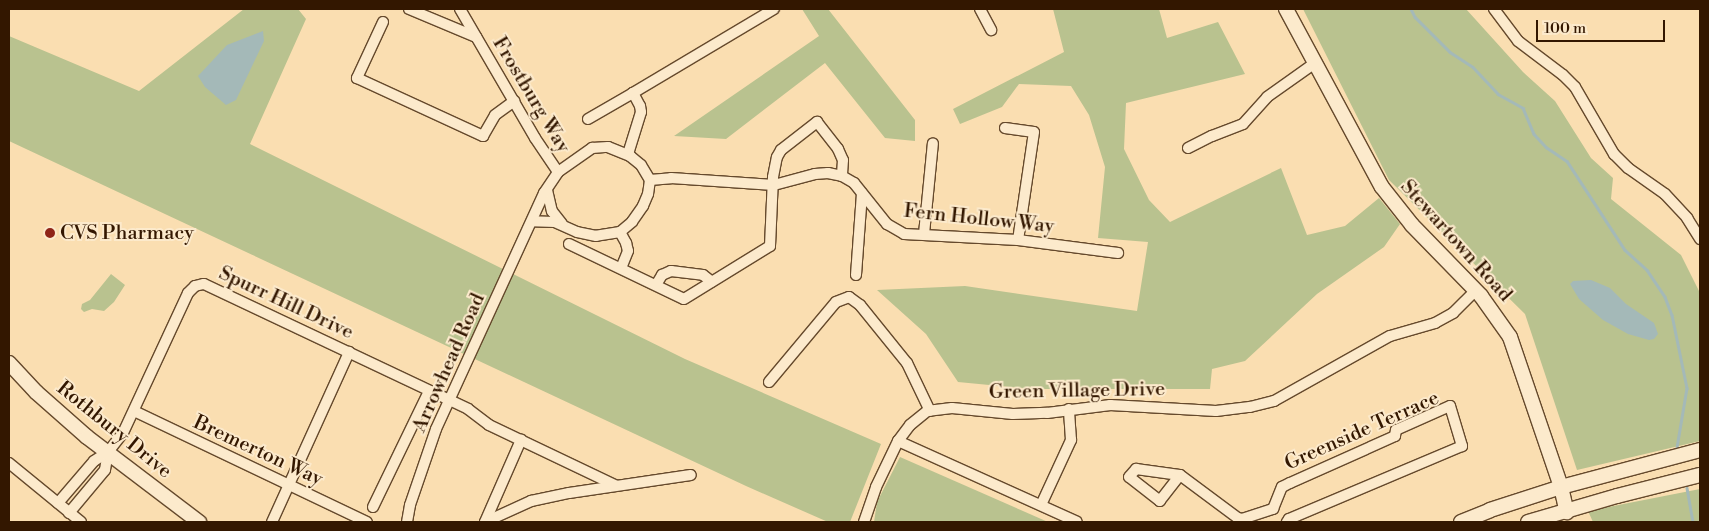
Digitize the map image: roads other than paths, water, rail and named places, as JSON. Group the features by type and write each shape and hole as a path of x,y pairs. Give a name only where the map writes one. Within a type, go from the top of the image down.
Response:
{"street":[{"path":"409,9 476,36"},
{"name":"Frostburg Way","path":"460,9 558,172"},
{"path":"588,119 774,9"},
{"path":"980,9 991,30"},
{"name":"Stewartown Road","path":"1286,9 1382,187 1412,225 1476,290 1492,309 1510,337 1561,487 1567,512"},
{"path":"1494,9 1518,41 1563,75 1575,88 1614,154 1628,168 1665,194 1688,218 1700,239"},
{"path":"383,22 357,78 483,136 495,115 514,101"},
{"path":"1188,148 1243,124 1267,97 1315,63"},
{"path":"628,154 641,112 640,106 632,93"},
{"path":"532,221 562,224 577,232 596,236 620,232 632,222 643,206 648,194 650,180 672,178 774,185 815,174 828,173 842,176 843,160 838,149 817,122 781,150 774,168 774,185 770,246 684,299 569,244"},
{"path":"1004,128 1034,132 1018,240"},
{"path":"924,234 933,143"},
{"name":"Arrowhead Road","path":"407,522 410,505 436,429 532,221 558,172 592,148 608,147 628,154 641,164 650,180"},
{"name":"Fern Hollow Way","path":"842,176 854,183 894,230 904,234 1018,240 1118,253"},
{"path":"547,190 552,211 562,224"},
{"path":"856,275 862,193"},
{"path":"620,232 628,251 621,268"},
{"path":"656,285 662,275 671,270 704,275 712,282"},
{"name":"Spurr Hill Drive","path":"108,452 123,433 188,293 195,286 204,284 450,400 468,409 489,425 615,486"},
{"name":"Green Village Drive","path":"864,522 876,487 898,441 910,425 930,411 952,408 1013,414 1047,413 1110,405 1216,411 1250,407 1274,401 1390,336 1435,323 1454,313 1476,290"},
{"path":"769,382 836,302 849,297 860,305 907,363 930,411"},
{"path":"272,522 349,352"},
{"name":"Rothbury Drive","path":"9,363 69,422 199,522"},
{"path":"373,506 429,391"},
{"name":"Greenside Terrace","path":"1273,509 1282,487 1290,482 1395,436 1396,430 1450,406 1462,446 1288,520"},
{"path":"1041,505 1071,440 1069,409"},
{"name":"Bremerton Way","path":"134,411 368,522"},
{"path":"485,522 521,440"},
{"path":"898,441 1078,522"},
{"path":"1461,522 1490,510 1561,487 1700,450"},
{"path":"58,504 94,461 108,452"},
{"path":"69,513 105,470 108,452"},
{"path":"9,463 81,522"},
{"path":"1180,475 1160,501 1129,477 1136,469 1180,475 1238,518 1242,519 1273,509 1288,520"},
{"path":"485,522 530,501 691,475"},
{"path":"1528,522 1617,496 1700,475"}],"waterway":[{"path":"1411,9 1415,17 1450,52 1473,67 1498,94 1523,108 1534,134 1546,147 1567,161 1625,250 1647,270 1665,297 1672,315 1687,388 1677,448"},
{"path":"1687,488 1693,522"}],"place":[{"name":"CVS Pharmacy","path":"50,233"}]}
